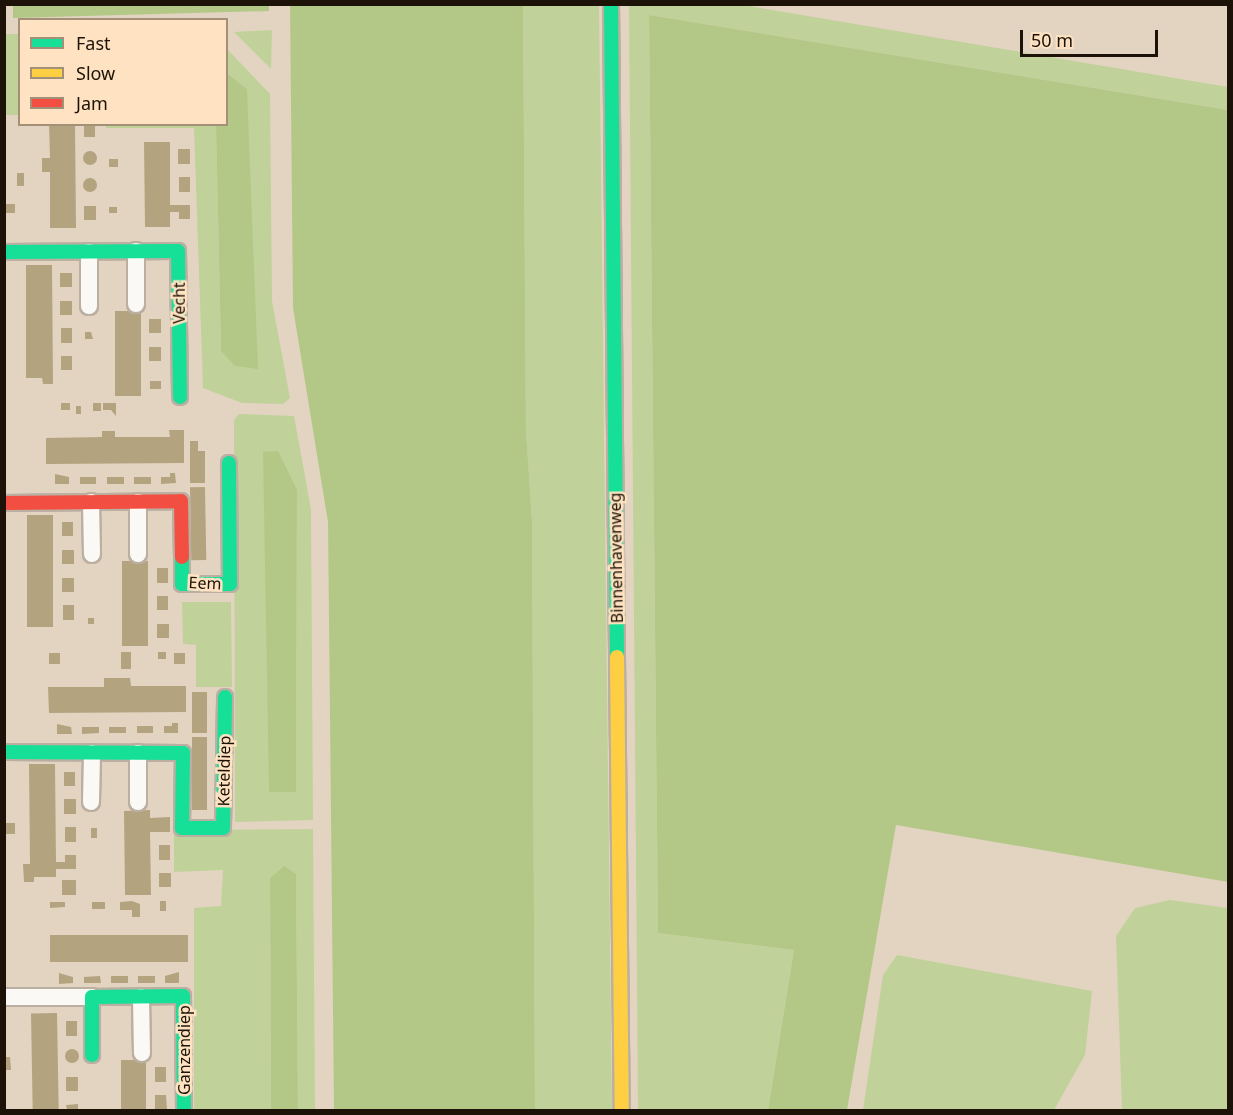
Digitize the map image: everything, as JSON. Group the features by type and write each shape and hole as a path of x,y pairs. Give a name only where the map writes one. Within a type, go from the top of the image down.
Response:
{"street":[{"name":"Binnenhavenweg","path":"611,4 622,1110"},
{"path":"136,251 136,304"},
{"name":"Vecht","path":"4,252 178,251 180,397"},
{"path":"89,252 89,306"},
{"name":"Eem","path":"4,503 181,501 182,584 230,584 229,463"},
{"path":"91,502 92,554"},
{"path":"138,502 138,554"},
{"name":"Keteldiep","path":"4,752 183,753 182,828 223,828 225,697"},
{"path":"92,753 92,802"},
{"path":"138,753 138,802"},
{"path":"141,996 142,1053"},
{"name":"Ganzendiep","path":"4,997 183,996 184,1110"},
{"path":"92,997 93,1055"}],"green space":[{"path":"269,4 269,11 13,18 13,5"},
{"path":"290,5 523,5 526,430 532,520 535,1110 334,1110 328,522 293,308"},
{"path":"523,5 599,5 612,1110 535,1110 532,520 526,430"},
{"path":"629,5 743,5 1228,87 1228,110 649,15 658,933 794,950 768,1110 638,1110"},
{"path":"649,15 1228,110 1228,882 896,825 847,1110 768,1110 794,950 658,933"},
{"path":"272,30 271,69 234,32"},
{"path":"4,34 18,34 18,115 4,115"},
{"path":"228,50 270,94 272,301 290,398 283,404 242,403 203,388 194,128 106,128 106,126 216,126 221,351 247,89 228,74"},
{"path":"228,74 247,89 258,369 235,366 221,351 216,126 228,126"},
{"path":"239,414 294,416 311,511 313,820 235,822 234,420","holes":["297,490 296,791 269,792"]},
{"path":"278,451 297,490 296,792 269,792 263,452"},
{"path":"182,602 231,602 232,687 196,687 196,645 183,644"},
{"path":"313,829 315,1110 298,1110 296,874 270,878 271,1110 194,1110 194,908 221,906 223,870 174,872 174,830"},
{"path":"284,866 296,874 298,1110 271,1110 270,878"},
{"path":"1170,900 1228,908 1228,1110 1122,1110 1116,936 1135,908"},
{"path":"897,955 1092,991 1085,1055 1054,1110 863,1110 883,975"}],"building":[{"path":"49,126 75,126 76,228 50,228 50,172 42,172 42,158 50,158"},
{"path":"84,126 95,126 95,137 84,137"},
{"path":"144,142 170,142 170,205 190,205 190,219 179,219 179,212 170,212 170,227 145,227"},
{"path":"178,149 190,149 190,164 178,164"},
{"path":"87,151 93,151 97,158 93,165 87,165 83,161 83,155"},
{"path":"109,159 118,159 118,167 109,167"},
{"path":"17,173 24,173 24,186 17,186"},
{"path":"179,177 190,177 190,192 179,192"},
{"path":"87,178 93,178 97,185 93,192 87,192 83,188 83,182"},
{"path":"5,204 15,204 15,213 5,213"},
{"path":"84,206 96,206 96,220 84,220"},
{"path":"109,207 117,207 117,213 109,213"},
{"path":"26,265 52,265 53,384 43,384 42,378 26,378"},
{"path":"60,273 72,273 72,287 60,287"},
{"path":"60,301 72,301 72,315 60,315"},
{"path":"115,311 141,311 141,396 115,396"},
{"path":"149,319 161,319 161,333 149,333"},
{"path":"61,328 72,328 72,343 61,343"},
{"path":"85,332 91,332 93,339 85,339"},
{"path":"149,347 161,347 161,361 149,361"},
{"path":"61,356 72,356 72,370 61,370"},
{"path":"150,381 161,381 161,389 150,389"},
{"path":"61,403 70,403 70,410 61,410"},
{"path":"93,403 101,403 101,411 93,411"},
{"path":"103,403 116,403 116,416 111,410 103,410"},
{"path":"76,406 81,406 81,414 76,414"},
{"path":"169,430 184,430 184,463 46,464 46,438 102,437 102,431 115,431 115,437 170,437"},
{"path":"190,441 198,441 198,451 205,451 205,483 190,483"},
{"path":"170,473 175,473 176,483 161,484 161,477 170,477"},
{"path":"55,474 69,477 69,484 55,484"},
{"path":"80,477 96,477 96,484 80,484"},
{"path":"107,477 124,477 124,484 107,484"},
{"path":"134,477 151,477 151,484 134,484"},
{"path":"190,487 205,487 206,560 191,560"},
{"path":"27,515 53,515 53,627 27,627"},
{"path":"62,522 73,522 73,536 62,536"},
{"path":"62,550 74,550 74,564 62,564"},
{"path":"122,561 148,561 148,646 122,646"},
{"path":"157,568 168,568 168,583 157,583"},
{"path":"62,578 74,578 74,592 62,592"},
{"path":"157,596 168,596 168,610 157,610"},
{"path":"63,605 74,605 74,620 63,620"},
{"path":"88,618 94,618 94,624 88,624"},
{"path":"157,624 169,624 169,638 157,638"},
{"path":"121,652 131,652 131,669 121,669"},
{"path":"158,652 166,652 166,659 158,659"},
{"path":"49,653 60,653 60,664 49,664"},
{"path":"174,653 185,653 185,664 174,664"},
{"path":"104,678 130,678 131,686 186,686 186,712 49,713 48,687 104,687"},
{"path":"192,692 207,692 207,733 192,733"},
{"path":"172,723 178,723 178,733 164,733 164,726 172,726"},
{"path":"57,724 71,727 72,734 57,734"},
{"path":"137,726 153,726 153,733 137,733"},
{"path":"82,727 99,727 99,733 82,734"},
{"path":"109,727 126,727 126,733 109,733"},
{"path":"192,737 207,737 207,810 192,810"},
{"path":"29,764 55,764 56,862 65,862 65,855 76,855 76,869 56,869 56,877 34,877 34,882 24,882 23,864 30,864"},
{"path":"64,772 75,772 75,786 64,786"},
{"path":"64,799 76,799 76,814 64,814"},
{"path":"150,810 150,818 170,817 170,832 150,832 151,895 125,895 124,811"},
{"path":"4,823 15,823 15,834 4,834"},
{"path":"65,827 76,827 76,842 65,842"},
{"path":"91,828 97,828 97,838 91,838"},
{"path":"159,845 170,845 170,860 159,860"},
{"path":"159,873 171,873 171,887 159,887"},
{"path":"62,880 76,880 76,895 62,895"},
{"path":"132,901 140,904 140,917 132,917 132,910 120,910 120,902"},
{"path":"160,901 166,901 166,911 160,911"},
{"path":"50,902 65,902 65,907 50,908"},
{"path":"92,902 105,902 105,909 92,909"},
{"path":"50,935 188,935 188,962 50,962"},
{"path":"179,972 179,983 165,983 165,976"},
{"path":"59,973 73,977 73,983 59,984"},
{"path":"100,976 101,983 84,983 84,977"},
{"path":"111,976 128,976 128,983 111,983"},
{"path":"138,976 155,976 155,983 138,983"},
{"path":"31,1013 57,1013 59,1110 33,1110"},
{"path":"66,1021 77,1021 77,1036 66,1036"},
{"path":"69,1049 75,1049 79,1056 75,1063 69,1063 65,1059 65,1053"},
{"path":"6,1057 10,1057 11,1070 6,1070"},
{"path":"121,1060 146,1060 146,1110 121,1110"},
{"path":"155,1067 166,1067 166,1082 155,1082"},
{"path":"66,1077 78,1077 78,1091 66,1091"},
{"path":"155,1095 166,1095 167,1109 155,1110"},
{"path":"78,1104 78,1110 67,1110 66,1105"}],"traffic: fast":[{"path":"611,4 617,657"},
{"path":"4,252 178,251 180,397"},
{"path":"182,557 182,584 230,584 229,463"},
{"path":"4,752 183,753 182,828 223,828 225,697"},
{"path":"92,1055 92,997 183,996 184,1110"}],"traffic: slow":[{"path":"617,657 622,1110"}],"traffic: jam":[{"path":"4,503 181,501 182,557"}]}
